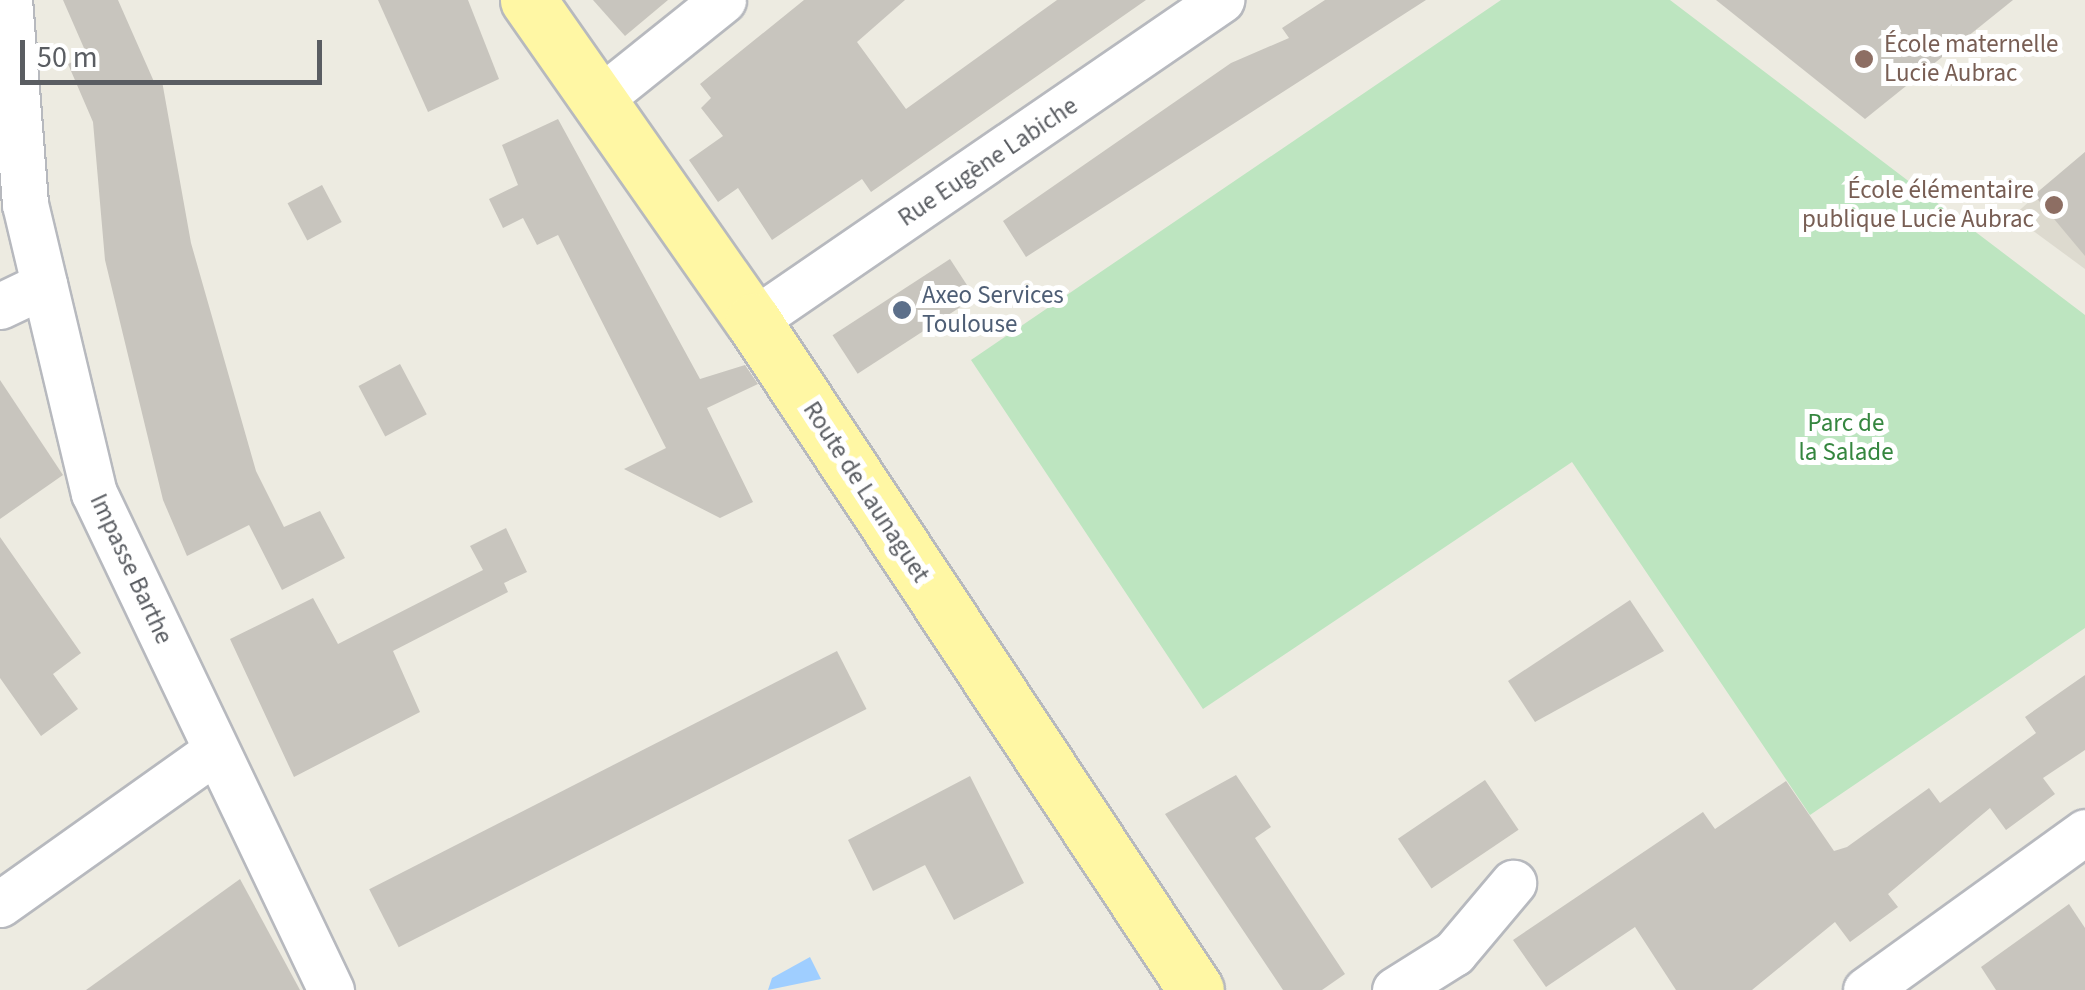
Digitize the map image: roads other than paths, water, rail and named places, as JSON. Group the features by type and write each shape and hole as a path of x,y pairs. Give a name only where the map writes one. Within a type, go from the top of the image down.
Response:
{"main road":[{"name":"Route de Launaguet","path":"528,0 602,98 753,320 1196,990"}],"street":[{"name":"Impasse Barthe","path":"9,0 25,204 94,493 331,990"},
{"path":"602,98 723,0"},
{"name":"Rue Eugène Labiche","path":"753,320 1221,0"},
{"path":"0,306 44,285"},
{"path":"0,904 215,750"},
{"path":"1866,990 2085,832"},
{"path":"1395,990 1454,953 1513,883"}],"water":[{"path":"810,957 821,979 768,990 772,978"}],"place":[{"name":"École maternelle Lucie Aubrac","path":"1864,59"},
{"name":"École élémentaire publique Lucie Aubrac","path":"2054,205"},
{"name":"Axeo Services Toulouse","path":"902,310"}],"park label":[{"name":"Parc de la Salade","path":"1846,438"}]}
